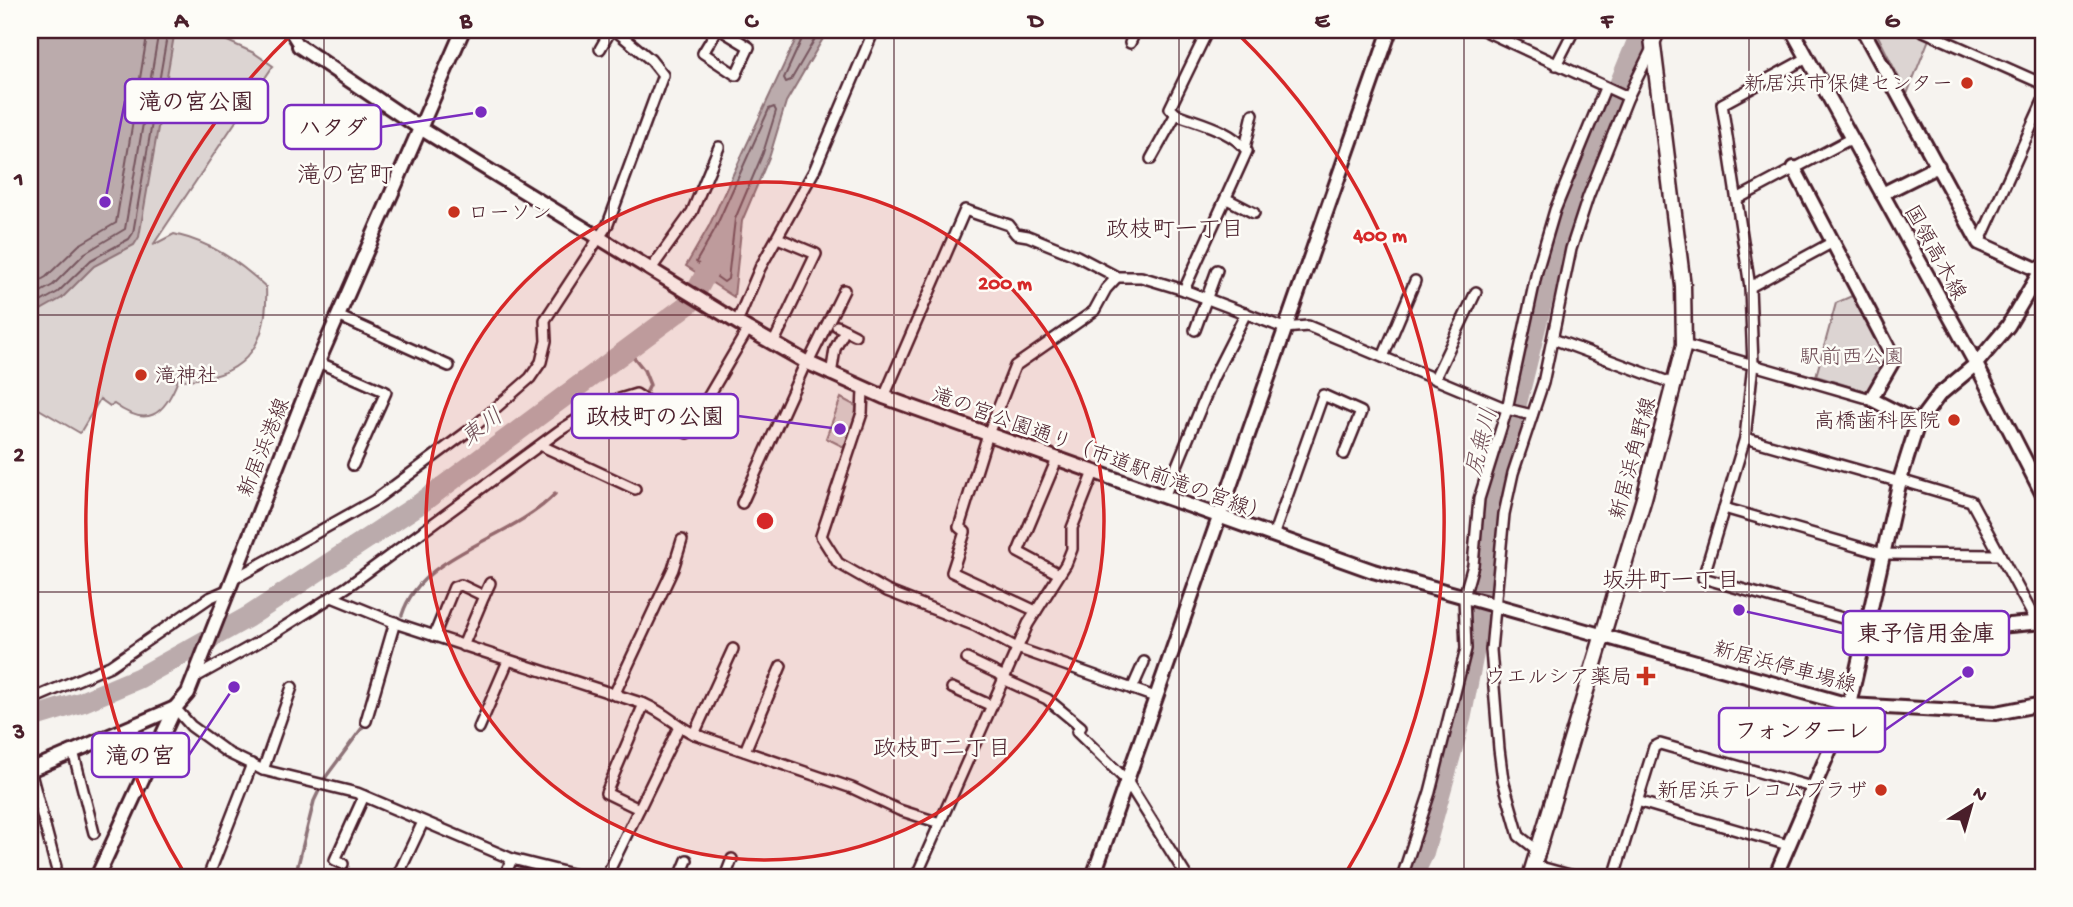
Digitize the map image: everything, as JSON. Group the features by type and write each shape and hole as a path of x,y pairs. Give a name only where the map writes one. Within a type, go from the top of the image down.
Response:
{"main road":[{"name":"新居浜角野線","path":"1530,875 1603,636 1684,345 1683,286 1655,36"}],"street":[{"path":"289,30 299,46 420,128 651,269 691,212 719,147"},
{"name":"新居浜港線","path":"97,877 175,708 188,693 318,362 463,30"},
{"path":"30,700 110,667 209,598 376,500 475,426 530,378 541,362 546,341 545,320 601,237 663,75 651,60 613,30 600,49"},
{"path":"194,678 332,597 407,546 600,405 636,394 648,401 642,407 687,433 738,323 760,268 814,171 874,30"},
{"path":"1130,43 1136,30"},
{"path":"1208,30 1170,108 1176,114 1224,133 1245,148"},
{"path":"1093,877 1391,30"},
{"path":"1483,30 1626,96"},
{"path":"1556,65 1574,30"},
{"name":"国領高木線","path":"1792,30 1976,364 2043,495"},
{"path":"1775,877 1849,705 1900,481 1918,423 1939,395 1976,364 2008,326 2043,270 1979,243 1863,30"},
{"path":"1921,30 2043,84"},
{"path":"725,31 749,47 736,75 703,53 725,31"},
{"path":"1537,850 1519,836 1503,780 1491,650 1492,605 1504,514 1530,415 1544,383 1571,249 1626,96 1655,36"},
{"path":"1745,438 1971,501 2040,622 1954,630 1867,625 1703,578 1745,438 1754,364 1751,287 1722,104 1807,58"},
{"path":"1402,877 1430,792 1466,649 1467,598 1479,499 1509,409 1537,271 1555,210 1606,89"},
{"path":"1979,243 2043,101"},
{"path":"1151,159 1176,114"},
{"path":"1184,290 1247,151 1245,148 1253,114"},
{"path":"1737,199 1852,138"},
{"path":"1882,194 1938,166"},
{"path":"1794,168 1894,359 1871,399"},
{"path":"1227,199 1254,213"},
{"path":"884,397 965,210 1009,225 1016,234 1077,256 1117,277 1141,277 1184,290 1284,328 1308,326 1509,409 1530,415"},
{"path":"773,344 816,254 778,238"},
{"path":"1751,287 1833,242"},
{"name":"滝の宮公園通り（市道駅前滝の宮線）","path":"651,269 773,344 863,390 1373,571 1492,605"},
{"path":"1195,330 1217,270"},
{"path":"1036,611 952,572 965,532 959,527 988,434 1015,366 1094,311 1105,289 1117,277"},
{"path":"1383,357 1415,281"},
{"path":"742,503 844,290"},
{"path":"1435,378 1476,292"},
{"path":"1164,497 1213,378 1246,313"},
{"path":"338,316 449,366"},
{"path":"831,374 841,328 855,335"},
{"path":"1553,339 1674,384"},
{"path":"1684,345 1871,399 1918,423"},
{"path":"318,362 386,392 353,466"},
{"path":"863,390 862,413 821,536 838,563 887,591 976,626 1017,648 1155,697"},
{"path":"1273,536 1323,395 1361,412 1344,454"},
{"path":"542,446 635,489"},
{"path":"1057,459 1018,552 1059,574"},
{"path":"916,877 1017,648 1072,550 1072,528 1094,472"},
{"path":"1724,508 1883,554 2000,555"},
{"path":"614,695 673,569 682,540"},
{"path":"463,646 490,583"},
{"path":"433,636 454,587 461,585 485,596"},
{"path":"332,597 433,636 644,704 666,714 678,727 694,734 852,788 898,810 940,823"},
{"path":"1492,605 1603,636"},
{"path":"366,722 396,622"},
{"name":"新居浜停車場線","path":"1603,636 1849,705 1996,713 2041,705"},
{"path":"694,734 733,649"},
{"path":"967,659 1047,699 1081,727 1077,732 1127,781 1187,877"},
{"path":"479,728 508,661"},
{"path":"1132,689 1144,662"},
{"path":"745,751 781,666"},
{"path":"263,770 292,687"},
{"path":"952,688 992,706"},
{"path":"639,809 606,793 644,704"},
{"path":"2041,705 2043,735"},
{"path":"56,867 30,770 175,708 191,726 228,753 263,770 331,785 364,796 512,859 584,877"},
{"path":"606,877 678,727"},
{"path":"1614,877 1654,747 1660,744 1815,788"},
{"path":"73,751 94,833"},
{"path":"208,877 252,764"},
{"path":"343,864 335,860 364,796"},
{"path":"1637,801 1788,845"},
{"path":"397,877 423,822"},
{"path":"504,877 512,859"},
{"path":"725,877 732,859"},
{"path":"680,877 687,860"},
{"path":"1530,875 1577,877"}],"green space":[{"path":"30,30 203,30 254,53 273,66 153,245 174,234 200,242 235,261 266,287 266,309 256,344 247,357 219,375 178,380 167,402 153,414 136,415 114,404 110,406 100,399 80,433 37,408 30,416"},
{"path":"1875,30 1908,30 1929,39 1907,94"},
{"name":"駅前西公園","path":"1854,295 1887,354 1871,389 1865,391 1816,376 1836,303"},
{"path":"841,398 856,406 855,419 844,447 826,438"}],"water":[{"path":"30,30 175,30 139,237 134,245 94,266 62,298 30,316"},
{"path":"800,30 828,30 786,102 770,155 742,221 734,297 686,266 709,226"}],"waterway":[{"name":"尻無川","path":"1412,877 1423,854 1461,717 1479,625 1492,502 1551,265 1577,188 1642,30"},
{"name":"東川","path":"30,718 82,702 139,678 248,617 421,503 690,303 717,253"},
{"path":"598,432 640,401 650,385 644,370 628,350"},
{"path":"402,615 412,594 428,576 447,561 515,524 555,494"},
{"path":"295,877 314,801 325,778 362,728"}],"place":[{"name":"新居浜市保健センター","path":"1967,83"},
{"name":"ハタダ","path":"481,112"},
{"name":"滝の宮公園","path":"105,202"},
{"name":"ローソン","path":"454,212"},
{"name":"滝神社","path":"141,375"},
{"name":"高橋歯科医院","path":"1954,420"},
{"name":"政枝町の公園","path":"840,429"},
{"name":"東予信用金庫","path":"1739,610"},
{"name":"フォンターレ","path":"1968,672"},
{"name":"ウエルシア薬局","path":"1646,676"},
{"name":"滝の宮","path":"234,687"},
{"name":"新居浜テレコムプラザ","path":"1881,790"}],"district":[{"name":"滝の宮町","path":"345,174"},
{"name":"政枝町一丁目","path":"1175,228"},
{"name":"坂井町一丁目","path":"1671,579"},
{"name":"政枝町二丁目","path":"942,747"}]}
